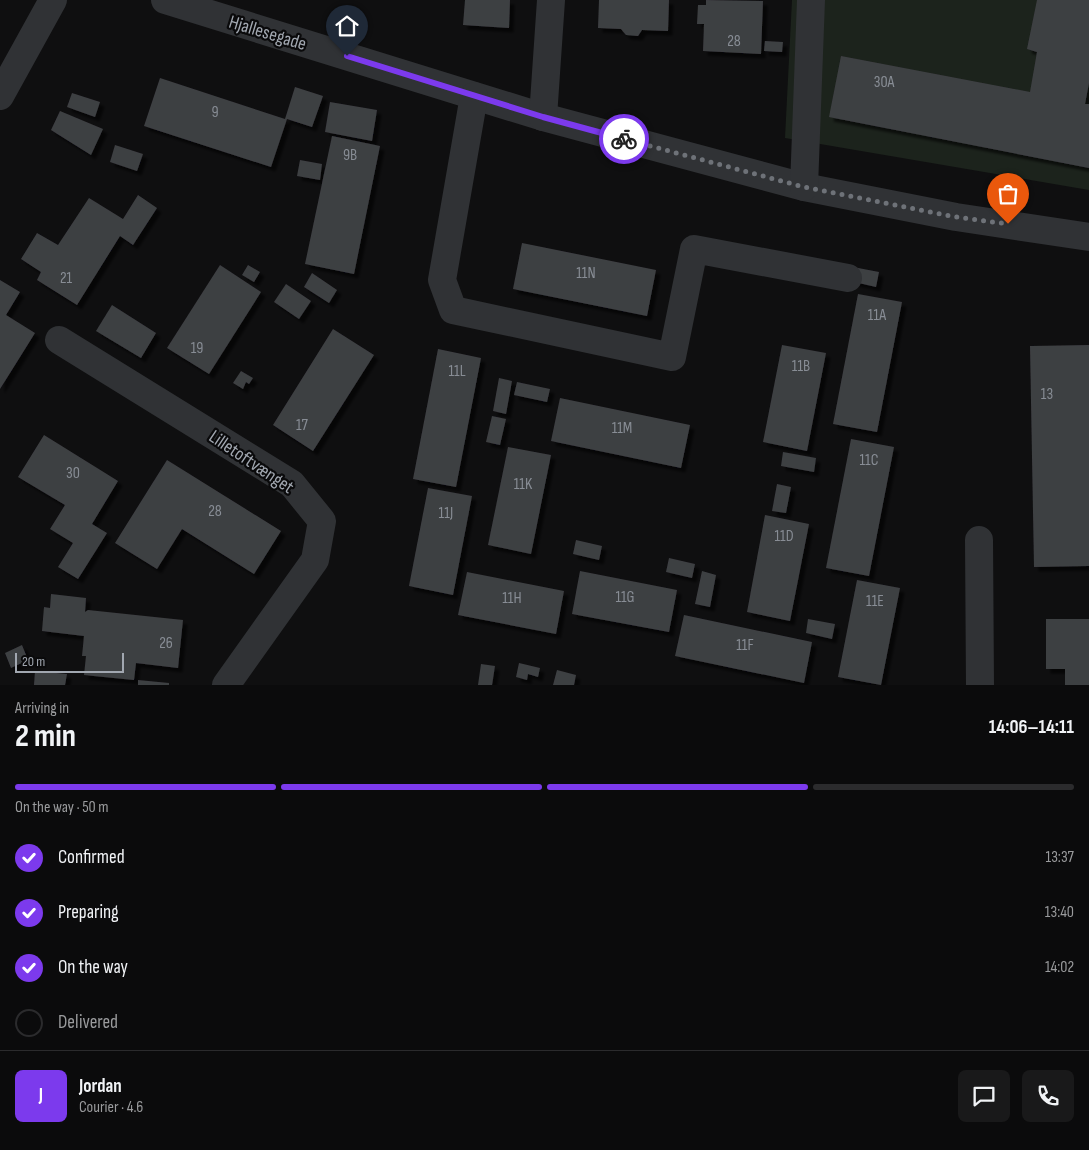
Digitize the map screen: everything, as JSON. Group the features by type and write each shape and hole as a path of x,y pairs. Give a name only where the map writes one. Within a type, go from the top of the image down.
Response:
{"street":[{"path":"0,96 53,0"},
{"name":"Hjallesegade","path":"165,0 543,117 804,187 956,217 1089,236"},
{"path":"543,117 551,0"},
{"path":"804,187 811,0"},
{"path":"474,96 442,280 453,310 672,357 694,249 848,278"},
{"name":"Lilletoftvænget","path":"59,340 292,484 322,521 315,560 226,685"},
{"path":"979,540 980,685"}],"shaded area":[{"path":"792,0 1089,0 1089,190 785,138"}],"building":[{"path":"465,0 510,0 509,28 463,25"},
{"path":"599,0 669,0 668,31 642,30 638,36 626,35 621,29 598,28"},
{"path":"706,0 763,1 761,54 703,51 704,24 697,24 698,5 706,5"},
{"path":"1037,0 1089,0 1089,83 1085,104 1089,104 1089,168 829,117 841,56 1030,92 1037,52 1027,49"},
{"path":"765,41 783,42 782,52 764,51"},
{"path":"160,78 285,119 295,87 323,96 312,127 287,119 271,167 144,126"},
{"path":"72,93 100,102 95,117 67,107"},
{"path":"330,102 377,110 372,141 325,132"},
{"path":"60,111 103,129 91,155 51,130"},
{"path":"332,136 380,146 354,274 305,264"},
{"path":"115,145 143,154 137,171 110,162"},
{"path":"300,160 322,164 320,180 297,176"},
{"path":"138,195 157,208 133,245 120,236 77,305 37,280 41,272 21,259 37,233 58,245 89,198 123,219"},
{"path":"522,243 656,270 647,316 513,289"},
{"path":"220,265 261,292 209,374 167,348"},
{"path":"248,265 260,272 254,282 242,275"},
{"path":"853,267 879,272 876,287 850,281"},
{"path":"312,273 337,290 329,303 304,287"},
{"path":"0,280 20,292 6,315 35,333 0,389"},
{"path":"286,284 311,301 299,319 274,302"},
{"path":"858,294 902,302 877,432 833,424"},
{"path":"112,305 156,333 141,358 96,331"},
{"path":"333,329 374,355 313,451 273,425"},
{"path":"782,345 826,353 807,451 763,442"},
{"path":"1089,345 1089,566 1034,567 1030,346"},
{"path":"438,349 481,358 456,487 413,479"},
{"path":"241,371 253,378 249,384 246,382 243,389 233,383"},
{"path":"499,378 512,381 506,414 493,411"},
{"path":"517,382 550,389 547,402 514,395"},
{"path":"560,398 690,425 681,468 551,441"},
{"path":"492,416 506,419 500,445 486,442"},
{"path":"44,435 118,481 92,524 107,533 78,579 58,567 73,543 50,529 65,505 18,477"},
{"path":"851,439 894,447 869,576 826,568"},
{"path":"508,447 551,455 531,554 488,545"},
{"path":"783,452 816,458 814,472 781,466"},
{"path":"167,460 281,531 254,574 182,529 157,569 115,543"},
{"path":"777,484 791,487 786,513 772,511"},
{"path":"428,488 472,496 453,595 409,586"},
{"path":"765,515 809,524 790,621 747,612"},
{"path":"576,540 602,546 599,560 573,554"},
{"path":"669,558 695,564 692,578 666,572"},
{"path":"580,571 677,590 669,632 572,614"},
{"path":"702,571 716,575 710,607 695,604"},
{"path":"467,572 564,591 556,634 458,615"},
{"path":"857,580 900,588 881,685 838,677"},
{"path":"51,594 86,598 85,612 88,610 183,620 178,668 136,663 134,680 84,675 86,656 82,656 84,636 42,631 44,607 50,608"},
{"path":"684,615 812,642 804,683 675,656"},
{"path":"808,619 835,624 832,639 806,633"},
{"path":"1046,619 1089,619 1089,685 1065,685 1065,669 1046,669"},
{"path":"22,645 28,660 11,668 5,653"},
{"path":"519,663 540,668 538,677 528,674 527,680 516,677"},
{"path":"481,664 495,666 492,685 478,685"},
{"path":"557,670 576,675 574,685 553,685"},
{"path":"35,671 67,674 65,685 34,685"},
{"path":"138,680 169,683 169,685 138,685"}],"way so far":[{"path":"624,139 804,187 956,217 1008,224"}],"route":[{"path":"347,56 543,117 624,139"}]}
